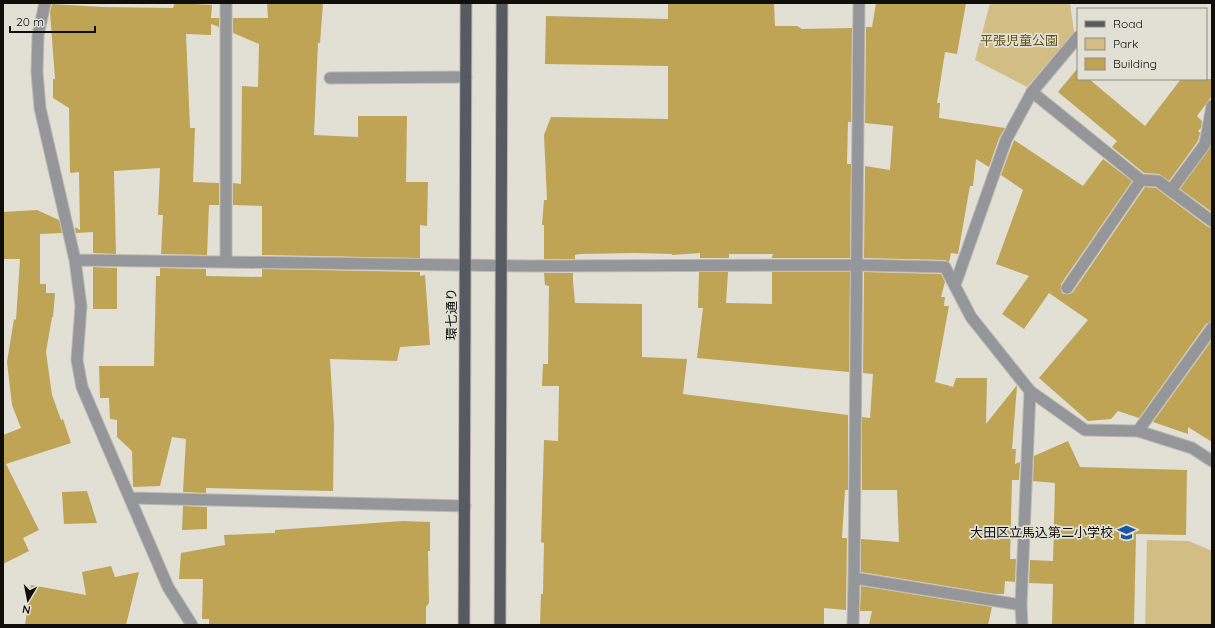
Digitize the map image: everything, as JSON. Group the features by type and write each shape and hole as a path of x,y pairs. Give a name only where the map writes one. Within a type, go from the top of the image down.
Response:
{"main road":[{"name":"環七通り","path":"464,625 466,3"},
{"path":"500,625 502,3"}],"street":[{"path":"45,3 38,36 37,72 40,108 75,260 81,306 77,360 82,386 168,587 192,625"},
{"path":"226,3 226,262"},
{"path":"853,625 859,3"},
{"path":"955,285 1006,140 1032,92 1077,38"},
{"path":"330,78 466,77"},
{"path":"1032,92 1141,180 1158,181 1212,220"},
{"path":"1171,190 1205,144 1212,106"},
{"path":"1067,288 1141,180"},
{"path":"75,260 501,265 857,265 945,267 971,317 1030,391 1085,430 1138,431 1192,448 1212,461"},
{"path":"1138,431 1212,328"},
{"path":"1022,625 1021,605 1030,391"},
{"path":"131,498 465,506"},
{"path":"854,578 1021,605"}],"green space":[{"name":"平張児童公園","path":"990,3 1070,3 1074,32 1027,87 975,60"},
{"path":"1147,540 1189,541 1212,551 1212,625 1145,625"}],"building":[{"path":"175,3 212,5 211,18 219,18 219,27 211,24 211,35 186,34 190,128 195,128 193,182 219,183 219,205 209,205 207,255 161,254 163,215 158,215 160,168 114,171 116,254 93,253 93,232 76,233 75,227 80,230 79,172 70,173 69,108 53,98 53,79 55,79 50,12 52,4 103,7 173,8"},
{"path":"267,3 323,3 320,43 318,43 314,135 358,137 358,116 407,116 406,182 428,182 427,226 420,225 420,258 262,255 262,206 233,205 233,183 241,184 242,86 258,87 259,44 233,33 233,18 268,18"},
{"path":"668,3 774,3 775,26 797,26 802,29 852,28 851,122 848,122 847,164 851,164 850,258 772,258 773,254 729,254 729,258 700,258 700,253 672,255 635,253 580,254 575,255 575,259 544,259 544,225 542,225 544,200 547,200 544,135 551,117 668,119 668,66 545,64 546,16 668,19"},
{"path":"876,3 966,3 957,54 945,52 937,103 940,103 939,118 1005,128 999,138 989,167 976,159 973,186 970,186 958,254 951,253 949,262 945,260 864,258 865,166 890,170 893,126 865,123 866,27 872,27"},
{"path":"1077,69 1077,80 1090,80 1145,126 1180,80 1212,79 1212,96 1197,116 1202,121 1201,128 1198,131 1200,133 1198,141 1169,181 1159,174 1144,173 1112,147 1117,141 1058,92"},
{"path":"1014,140 1083,186 1103,159 1132,181 1061,284 1061,291 1063,294 1070,294 1073,292 1145,187 1156,188 1208,227 1212,228 1212,321 1206,324 1139,418 1118,411 1111,419 1088,421 1039,378 1088,320 1049,293 1024,329 1002,314 1029,276 996,264 1023,190 1001,175"},
{"path":"1212,145 1212,212 1180,189"},
{"path":"37,210 59,220 62,233 40,234 40,284 46,284 46,293 55,293 53,317 46,352 52,395 61,420 63,419 71,443 6,464 39,530 23,538 29,551 3,564 3,435 21,428 12,405 7,362 14,319 16,320 20,259 3,259 3,212"},
{"path":"93,267 117,268 117,309 93,309"},
{"path":"160,268 206,269 206,276 262,277 262,269 420,272 420,276 425,275 430,345 400,347 397,361 330,359 334,425 333,491 206,488 206,493 183,492 186,439 172,437 160,486 133,487 132,451 117,437 117,420 110,419 109,398 100,398 99,366 154,366 156,276 160,276"},
{"path":"699,272 728,272 726,303 772,304 772,272 850,272 849,372 697,358 703,308 698,308"},
{"path":"864,272 941,274 945,282 941,297 945,297 944,306 949,306 935,382 950,386 949,388 951,386 953,387 956,378 987,378 986,424 1017,385 1012,449 1016,449 1015,464 1020,462 1019,480 1012,480 1010,559 1016,559 1015,582 1005,581 1004,594 995,594 861,572 861,539 899,542 897,490 862,490 862,417 870,418 873,374 863,373"},
{"path":"544,273 573,273 575,303 642,304 642,357 687,359 683,394 848,415 848,490 845,490 842,538 847,538 846,610 824,608 824,625 540,625 541,594 543,594 544,543 541,542 544,440 558,441 559,386 542,386 543,364 548,364 549,286 545,285"},
{"path":"1212,340 1212,442 1188,427 1188,434 1153,422"},
{"path":"1068,441 1080,467 1187,470 1186,535 1136,534 1134,625 1052,625 1053,584 1029,583 1030,560 1053,561 1055,483 1033,481 1034,456"},
{"path":"87,491 97,523 64,524 62,492"},
{"path":"183,506 207,507 207,529 182,530"},
{"path":"403,521 430,522 430,551 428,551 429,603 426,607 426,625 209,624 209,619 202,619 203,579 179,579 181,553 225,545 224,535 275,533 275,530"},
{"path":"111,566 115,577 139,572 126,625 25,625 31,585 86,595 82,572"},
{"path":"861,586 992,607 988,625 869,625 872,611 860,611"}],"place":[{"name":"大田区立馬込第二小学校","path":"1126,532"}]}
